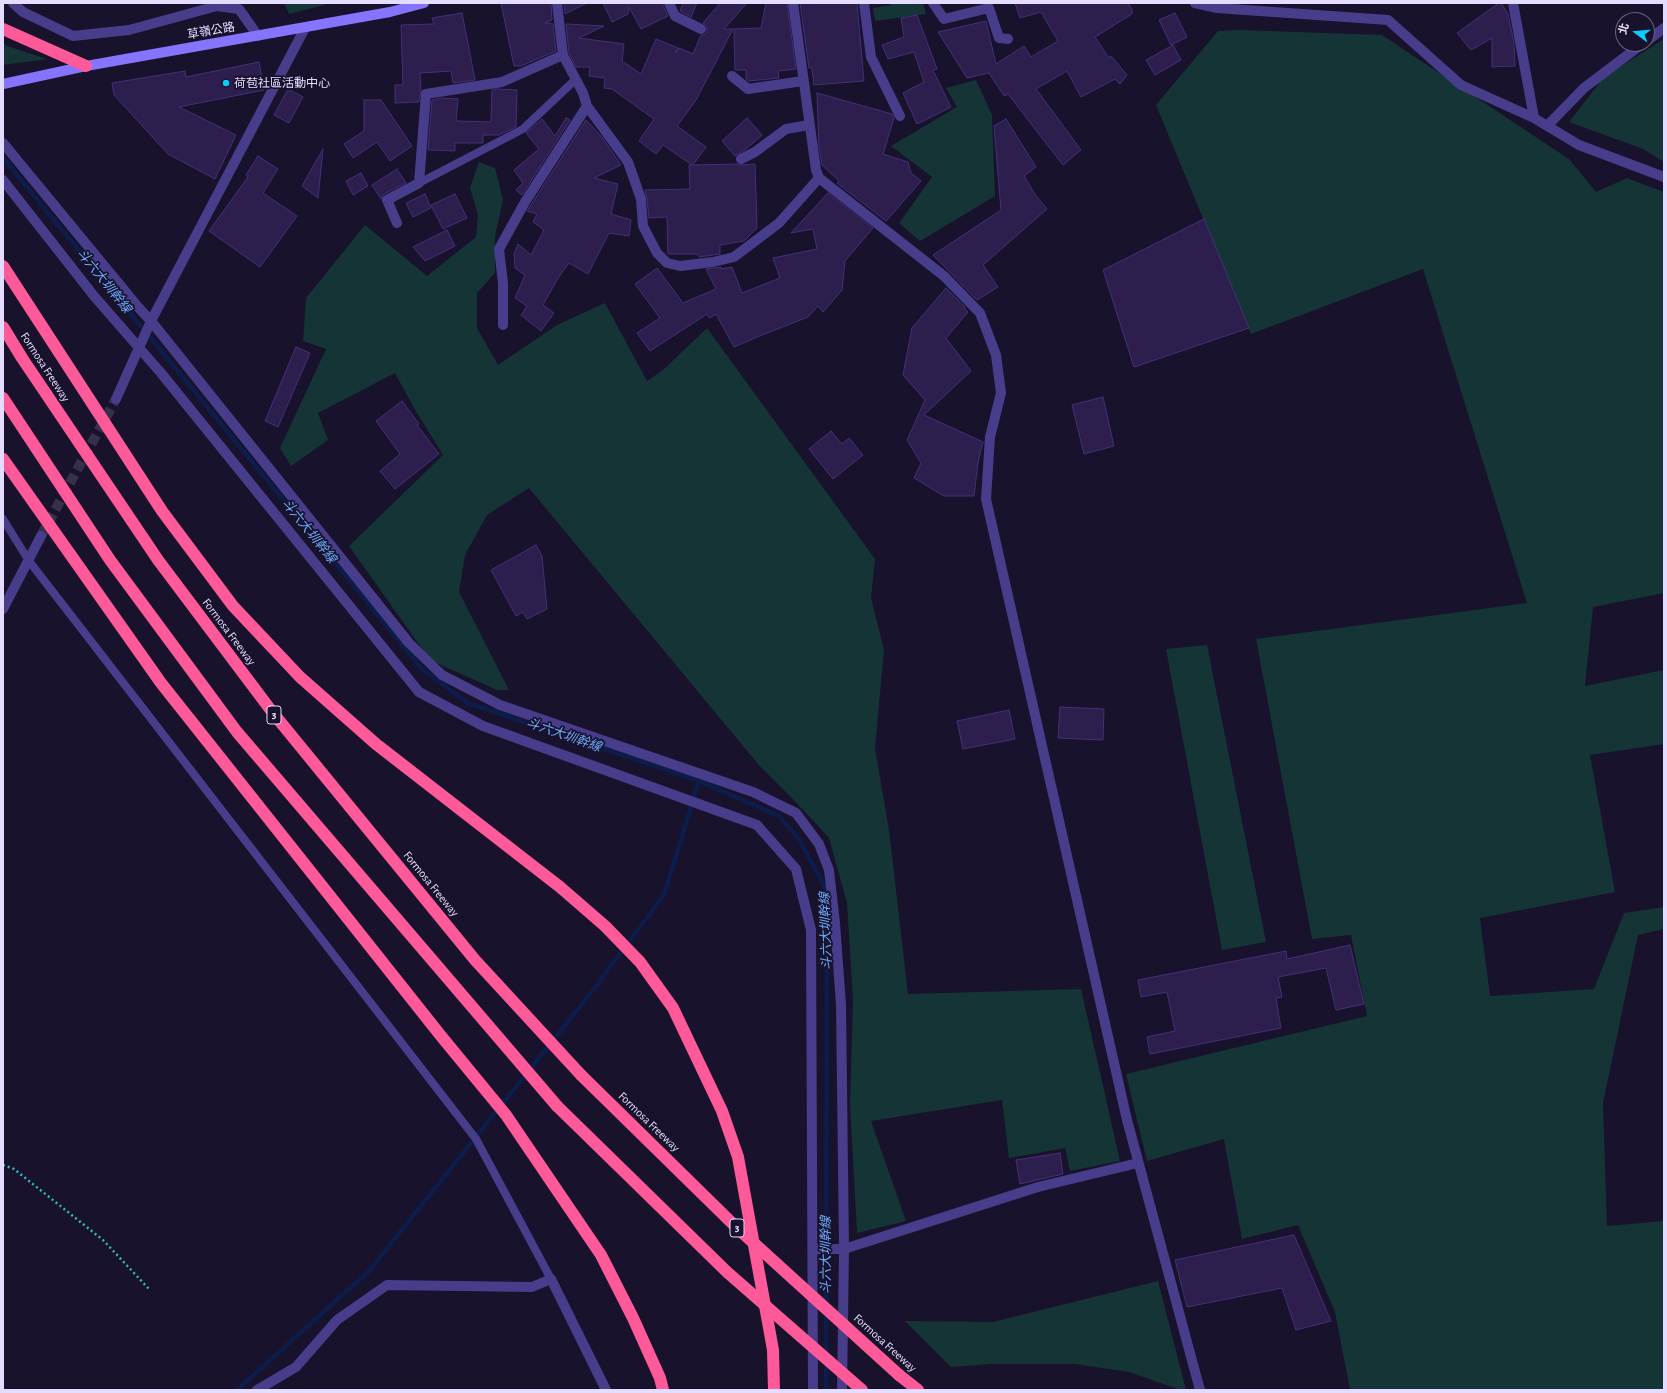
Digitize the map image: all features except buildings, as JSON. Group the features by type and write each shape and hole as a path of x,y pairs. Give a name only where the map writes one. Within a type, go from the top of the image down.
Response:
{"highway":[{"path":"3,29 86,66"},
{"path":"3,266 162,511 233,606 300,677 376,744 560,887 605,926 640,962 673,1008 722,1111 736,1151 773,1350 774,1390"},
{"name":"Formosa Freeway","path":"3,327 26,365 158,560 273,713 475,960 581,1075 735,1226 899,1375 918,1390"},
{"path":"3,398 110,560 236,732 557,1106 727,1272 862,1390"},
{"path":"3,459 161,683 504,1113 601,1256 633,1318 660,1378 663,1390"}],"main road":[{"name":"草嶺公路","path":"3,84 86,66 390,12 424,3"}],"street":[{"path":"13,3 23,12 73,36 129,30 217,6 239,9 258,36"},
{"path":"557,3 563,55 583,93 587,106 628,162 641,199 643,226 657,253 667,262 680,266 713,262 734,257 779,223 819,178"},
{"path":"669,3 675,16 701,29"},
{"path":"792,3 809,125 816,170 819,178 944,276 980,312 996,356 1001,393 990,437 986,499 1123,1104 1200,1390"},
{"path":"864,3 871,57 900,116"},
{"path":"933,3 944,19 989,8 999,38 1008,39"},
{"path":"1195,3 1217,8 1388,20 1461,85 1534,118 1579,145 1664,178"},
{"path":"1513,3 1534,118"},
{"path":"116,399 151,321 305,28"},
{"path":"1655,35 1664,28"},
{"path":"1547,126 1584,88 1631,52"},
{"path":"397,223 387,200 419,184 426,94 502,82 563,55"},
{"path":"732,76 748,89 803,81"},
{"path":"503,325 503,283 499,249 525,202 587,106"},
{"path":"741,159 755,152 786,129 809,125"},
{"path":"3,142 151,321 409,642 442,675 500,705 753,792 796,813 819,844 829,870 841,1005 844,1249 842,1390"},
{"path":"3,180 94,296 161,373 418,692 483,726 757,825 796,869 812,930 813,1390"},
{"path":"3,609 41,536"},
{"path":"813,1249 844,1249 1038,1187 1138,1163"},
{"path":"257,1390 296,1367 337,1320 387,1286 532,1287 551,1279 606,1390"}],"lane":[{"path":"419,184 523,129 575,80"},
{"path":"3,519 29,561 476,1139 551,1279"}],"path":[{"path":"3,1165 14,1169 103,1240 149,1289"}],"green space":[{"path":"284,3 324,3 324,5 289,14"},
{"path":"891,3 923,3 926,14 875,21 873,8 891,5"},
{"path":"1240,30 1382,35 1569,159 1596,192 1627,178 1664,192 1664,593 1593,607 1585,686 1664,670 1664,744 1590,755 1615,892 1480,918 1490,996 1594,989 1624,913 1664,907 1664,929 1638,935 1603,1103 1607,1226 1664,1221 1664,1390 1350,1390 1335,1312 1298,1225 1242,1239 1224,1139 1147,1161 1126,1074 1367,1016 1351,935 1312,939 1256,639 1527,603 1423,269 1251,334 1156,105 1218,31"},
{"path":"1664,39 1664,162 1643,149 1569,122 1604,77 1643,52 1655,52 1655,45"},
{"path":"3,43 7,46 47,59 3,65"},
{"path":"976,80 992,115 995,196 920,241 899,223 932,177 891,146 957,107 946,88"},
{"path":"479,162 495,168 503,200 495,236 495,273 477,293 477,328 498,365 557,325 605,303 647,381 663,370 707,328 875,559 871,598 884,650 875,748 889,830 908,994 1081,989 1120,1161 1070,1171 1065,1148 1009,1158 1002,1100 871,1121 906,1221 857,1233 850,1104 853,1001 847,903 829,838 758,764 529,488 487,515 465,555 459,592 509,690 497,690 430,660 349,546 443,455 414,408 395,373 318,413 328,440 291,466 280,448 326,349 303,341 306,298 365,225 427,276 476,237 478,215 470,188"},
{"path":"1207,645 1266,942 1222,950 1166,649"},
{"path":"1158,1281 1186,1390 1181,1390 1129,1372 1075,1364 992,1364 951,1367 905,1321 993,1322"}],"waterway":[{"name":"斗六大圳幹線","path":"3,158 422,669 468,703 699,781 779,816 799,839 827,891 826,1390"},
{"path":"237,1390 369,1271 590,994 664,895 699,781"}],"tunnel":[{"path":"41,536 116,399"}],"place":[{"name":"荷苞社區活動中心","path":"226,83"}]}
